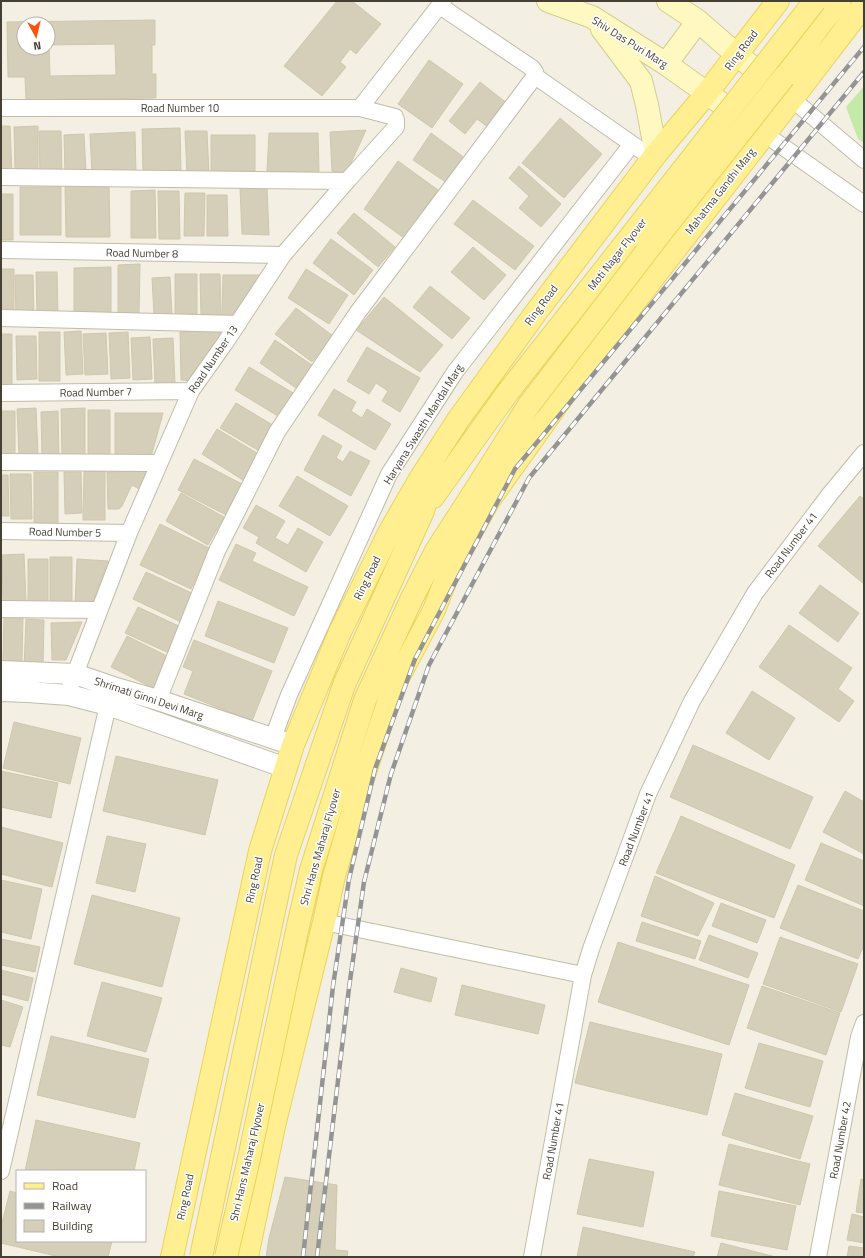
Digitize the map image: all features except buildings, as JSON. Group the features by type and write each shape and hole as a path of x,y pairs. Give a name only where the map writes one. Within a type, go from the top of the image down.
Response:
{"main road":[{"name":"Shiv Das Puri Marg","path":"548,1 592,17 666,64 765,134"},
{"path":"668,1 698,21 737,55 785,93"},
{"name":"Ring Road","path":"172,1257 260,851 286,768 283,742 390,531 458,420 537,311 654,156 707,93 778,1"},
{"name":"Moti Nagar Flyover","path":"423,511 508,392 815,1"},
{"name":"Shri Hans Maharaj Flyover","path":"226,1257 248,1163 311,870 365,700 411,600 436,551 529,405 658,236 784,77 819,26 840,1"},
{"name":"Mahatma Gandhi Marg","path":"398,678 434,610 450,569 489,500 576,378 765,134 785,93 864,5"},
{"path":"592,17 642,81 654,156"},
{"path":"666,64 698,21"},
{"path":"620,201 630,192 637,190 650,191 656,195 666,204 671,213 674,222 677,247"},
{"path":"201,1257 286,855 344,685 423,511 435,471 458,420"},
{"path":"247,1257 274,1126 334,876 360,787 388,703 426,600 436,551"},
{"path":"180,1219 186,1233 194,1243 204,1249 215,1251 226,1251 236,1247 253,1230"}],"street":[{"path":"360,108 442,3 532,68 535,72 535,76 632,144 654,156"},
{"path":"158,700 216,551 277,432 358,312 535,76"},
{"path":"785,93 864,160"},
{"name":"Road Number 10","path":"1,108 360,108 395,117 396,127"},
{"name":"Road Number 13","path":"67,695 129,533 191,391 283,256 347,181 396,127"},
{"path":"765,134 864,204"},
{"name":"Haryana Swasth Mandal Marg","path":"283,742 289,695 389,474 455,372 632,144"},
{"path":"1,177 347,181"},
{"name":"Road Number 8","path":"1,250 283,256"},
{"path":"1,318 238,324"},
{"name":"Road Number 7","path":"1,393 191,391"},
{"name":"Road Number 41","path":"532,1257 583,975 591,949 648,794 692,701 755,593 830,494 864,453"},
{"path":"1,462 159,463"},
{"name":"Road Number 5","path":"1,531 129,533"},
{"path":"1,609 99,610"},
{"name":"Shrimati Ginni Devi Marg","path":"1,671 75,674 283,742"},
{"name":"Shrimati Ginni Devi Marg","path":"1,691 67,695 108,705 286,768"},
{"path":"1,1171 108,705"},
{"path":"324,922 583,975"},
{"name":"Road Number 42","path":"818,1257 858,1037 864,1023"}],"green space":[{"path":"864,86 864,143 858,139 846,107"}],"railway":[{"path":"303,1257 333,986 349,879 375,769 415,659 515,469 864,47"},
{"path":"317,1257 349,988 364,882 391,774 429,665 529,478 864,72"}]}
